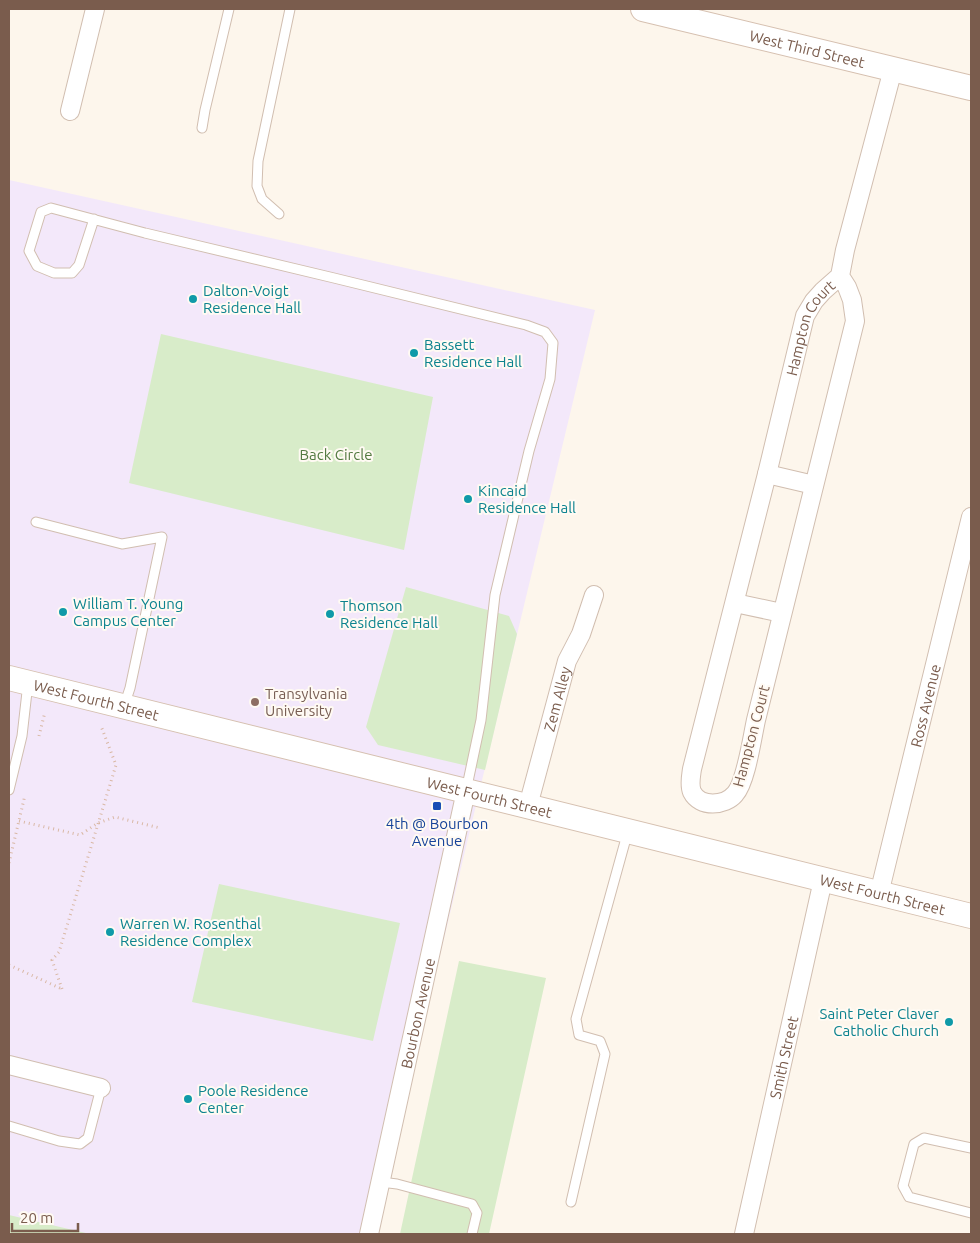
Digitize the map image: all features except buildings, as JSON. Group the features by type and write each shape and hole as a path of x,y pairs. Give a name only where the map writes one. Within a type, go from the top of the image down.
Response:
{"main road":[{"name":"West Third Street","path":"643,9 971,88"},
{"name":"West Fourth Street","path":"18,680 971,916"}],"street":[{"path":"70,111 95,9"},
{"name":"Hampton Court","path":"840,276 852,300 855,321 744,774 736,794 729,800 720,804 701,801 692,792 690,782 692,769 735,603 805,316 822,290 840,276 845,250 893,69"},
{"path":"767,474 814,485"},
{"name":"Ross Avenue","path":"880,894 971,517"},
{"name":"Zem Alley","path":"528,806 567,661 581,634 594,594"},
{"path":"735,603 782,613"},
{"name":"Bourbon Avenue","path":"369,1234 466,791"},
{"name":"Smith Street","path":"744,1234 823,880"},
{"path":"9,1066 102,1088"}],"lane":[{"path":"202,128 229,9"},
{"path":"279,214 262,199 257,186 258,161 290,9"},
{"path":"94,220 80,265 72,273 54,272 37,266 29,251 41,212 51,208 145,233 526,326 545,332 553,343 550,379 529,451 495,595 481,720 466,791"},
{"path":"36,522 122,544 162,537 130,688 124,706"},
{"path":"9,790 22,736 18,680"},
{"path":"571,1202 605,1054 600,1041 579,1035 576,1019 628,831"},
{"path":"9,1126 59,1141 80,1144 88,1138 102,1088"},
{"path":"971,1148 924,1138 914,1144 903,1186 909,1197 971,1213"},
{"path":"381,1182 397,1184 472,1204 477,1213 472,1234"}],"path":[{"path":"9,965 62,989 52,960 60,952 116,765 101,726"},
{"path":"19,821 80,835 98,823 115,817 160,828"}],"shaded area":[{"name":"Transylvania University","path":"9,180 595,310 373,1234 9,1234"}],"green space":[{"name":"Back Circle","path":"161,334 433,397 404,550 129,483"},
{"path":"406,587 509,616 517,634 485,770 378,745 366,727"},
{"path":"219,884 400,923 373,1041 192,1002"},
{"path":"459,961 546,978 489,1234 400,1234"},
{"path":"9,1215 90,1234 9,1234"}],"place":[{"name":"Dalton-Voigt Residence Hall","path":"193,299"},
{"name":"Bassett Residence Hall","path":"414,353"},
{"name":"Kincaid Residence Hall","path":"468,499"},
{"name":"William T. Young Campus Center","path":"63,612"},
{"name":"Thomson Residence Hall","path":"330,614"},
{"name":"Transylvania University","path":"255,702"},
{"name":"4th @ Bourbon Avenue","path":"437,806"},
{"name":"Warren W. Rosenthal Residence Complex","path":"110,932"},
{"name":"Saint Peter Claver Catholic Church","path":"949,1022"},
{"name":"Poole Residence Center","path":"188,1099"}]}
